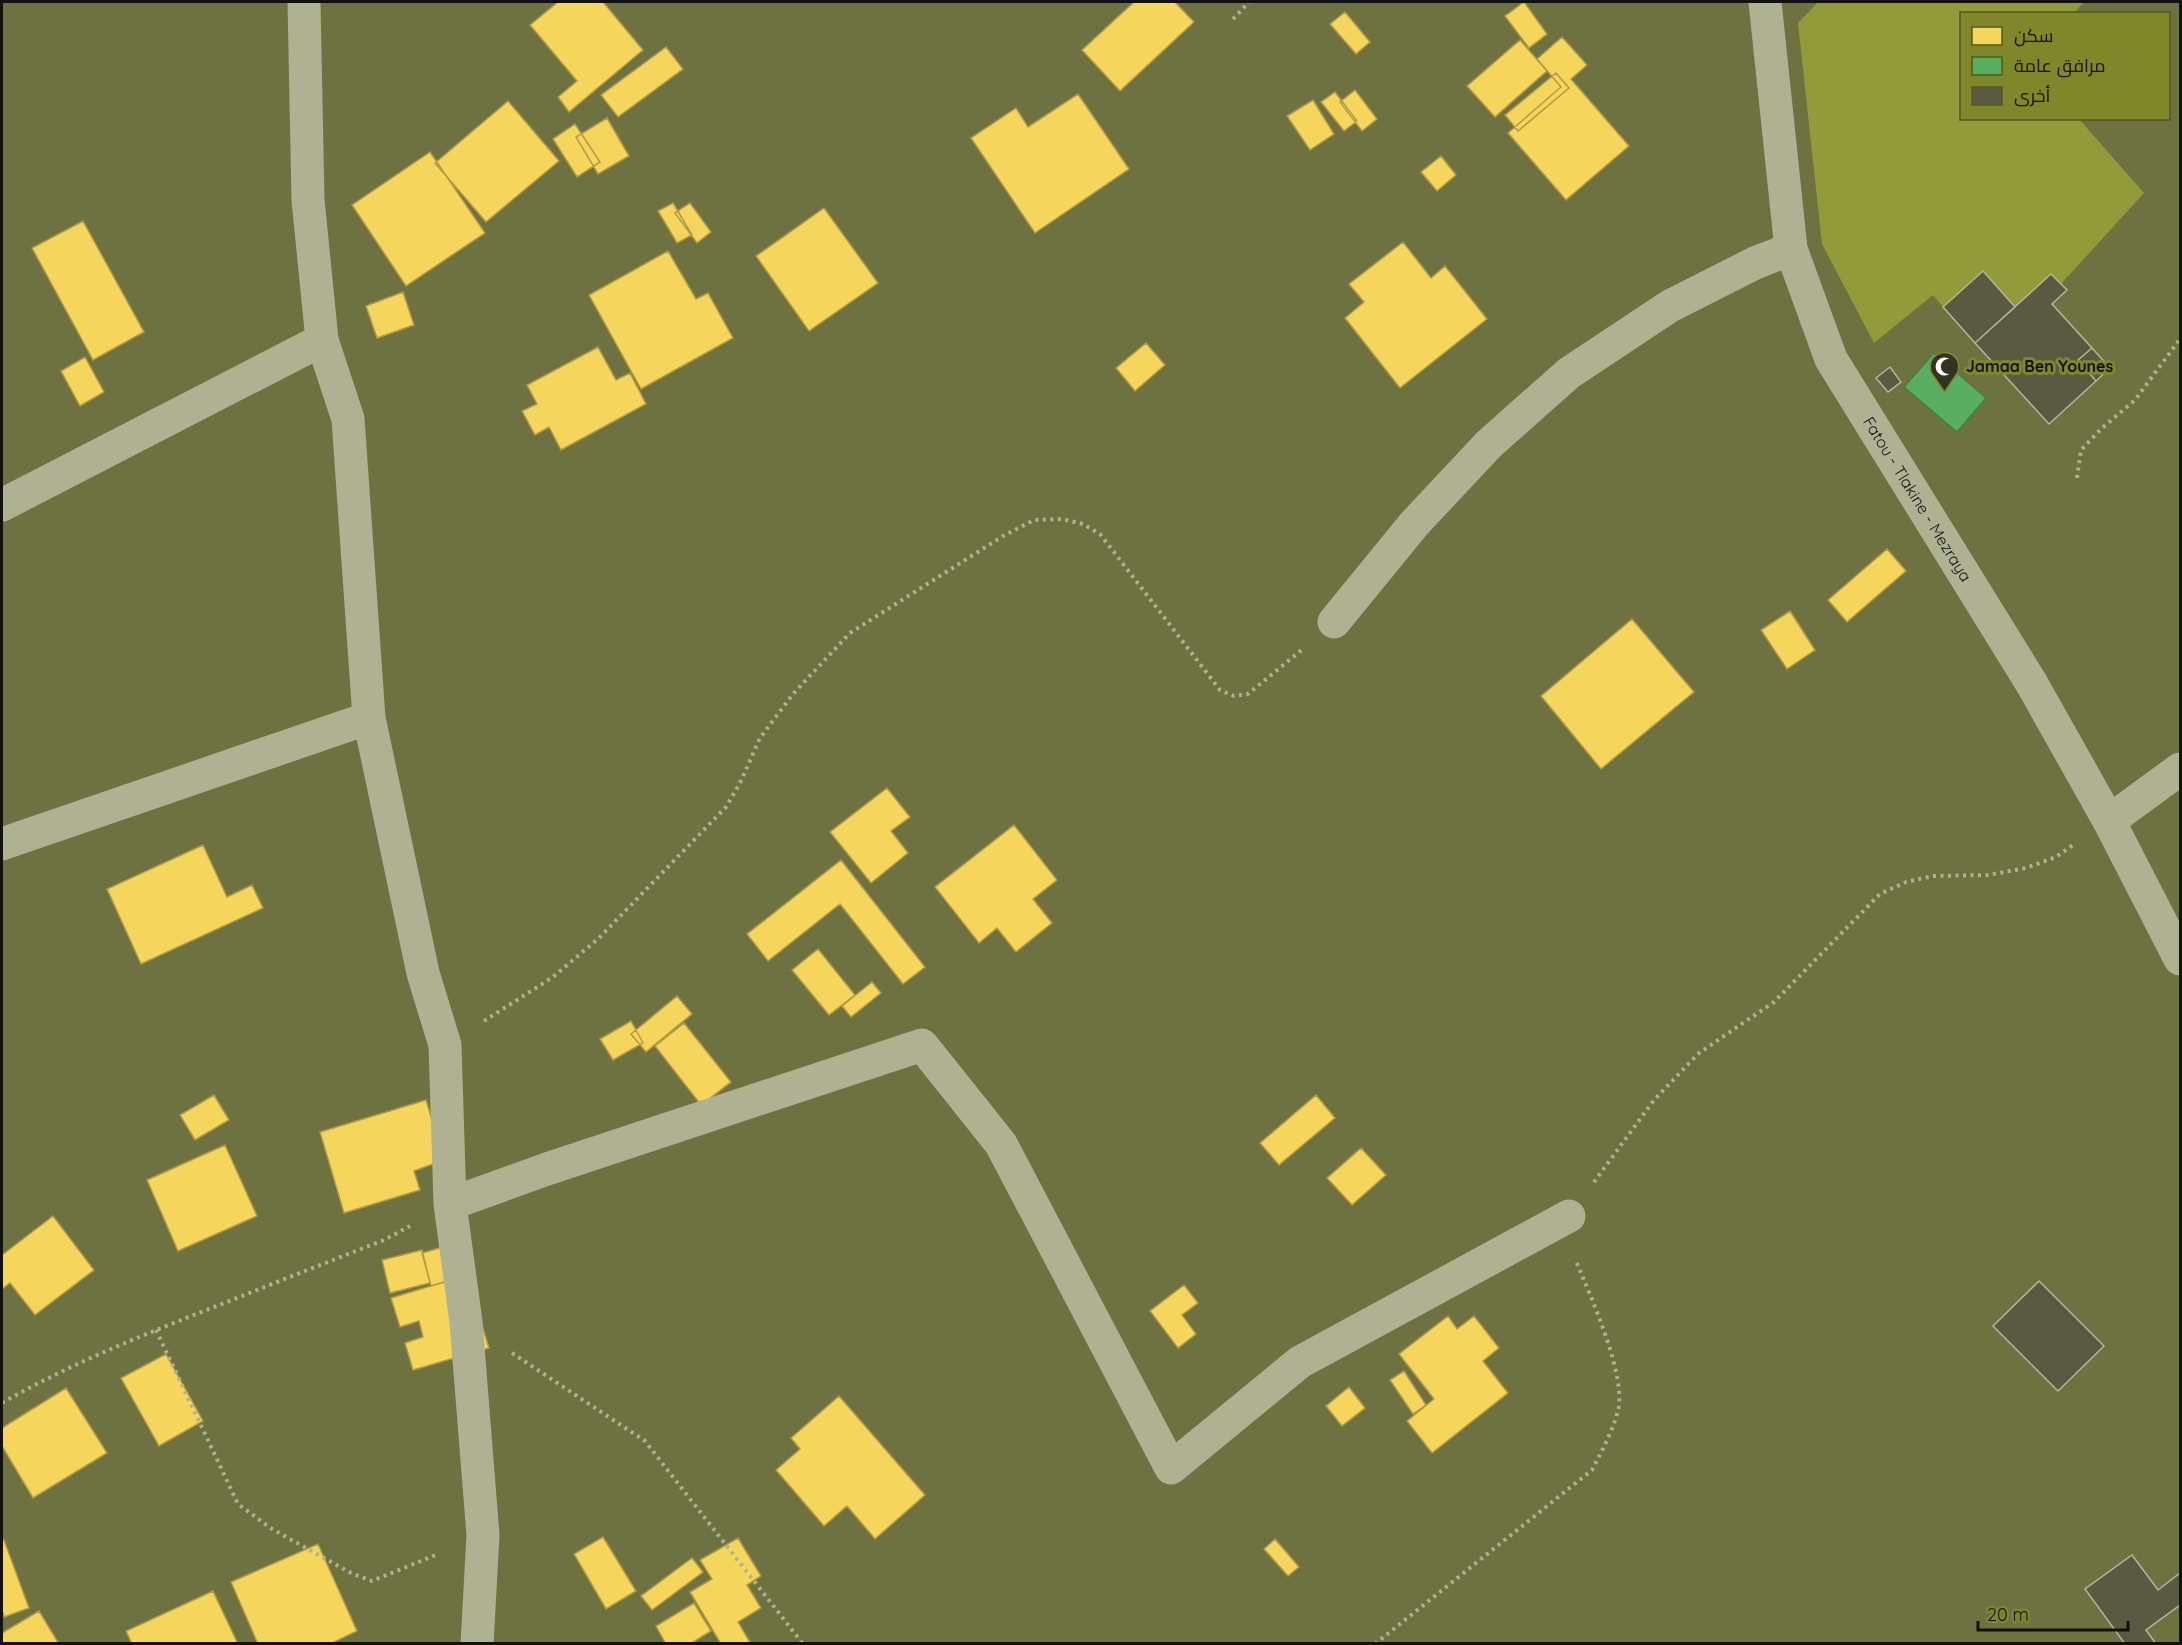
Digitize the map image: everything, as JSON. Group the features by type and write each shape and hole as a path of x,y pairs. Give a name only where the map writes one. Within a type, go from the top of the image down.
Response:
{"street":[{"path":"304,2 308,200 322,340 348,419 369,718 423,973 445,1045 450,1204 466,1322 483,1535 477,1644"},
{"name":"Fatou - Tlakine - Mezraya","path":"1764,2 1791,249 1831,359 2002,634 2109,821 2181,959"},
{"path":"1334,622 1414,524 1482,452 1569,373 1670,306 1755,263 1791,249"},
{"path":"2,505 322,340"},
{"path":"2,844 369,718"},
{"path":"2109,821 2181,769"},
{"path":"450,1204 547,1169 922,1045 1001,1144 1171,1468 1300,1362 1569,1216"}],"path":[{"path":"1233,19 1249,2"},
{"path":"2077,478 2081,450 2101,429 2135,400 2181,339"},
{"path":"445,1045 553,977 599,938 726,807 740,783 760,738 793,694 850,633 974,554 1034,519 1062,519 1083,524 1100,534 1220,690 1234,696 1248,694 1334,622"},
{"path":"1375,1644 1592,1470 1619,1408 1617,1373 1573,1252 1569,1216 1654,1100 1699,1053 1774,1002 1880,894 1906,882 1933,876 1988,875 2026,868 2056,857 2109,821"},
{"path":"2,1404 43,1380 156,1330 384,1240 450,1204"},
{"path":"466,1322 645,1441 803,1644"},
{"path":"156,1330 238,1504 272,1529 372,1581 483,1535"}],"green space":[{"path":"1818,2 2084,2 2075,12 1960,12 1960,120 2080,120 2144,193 2061,284 2051,274 2015,307 1983,272 1943,307 1933,295 1874,343 1822,244 1798,23"}],"building: سكن":[{"path":"558,2 603,2 643,50 569,112 558,97 577,81 530,25"},
{"path":"1134,2 1175,2 1194,22 1120,91 1082,50"},
{"path":"1524,2 1547,34 1529,48 1505,16"},
{"path":"1345,12 1370,42 1356,54 1330,24"},
{"path":"1562,37 1587,65 1571,79 1629,146 1566,200 1508,133 1561,87 1537,59"},
{"path":"1520,40 1547,71 1495,117 1467,86"},
{"path":"666,47 683,69 618,117 601,95"},
{"path":"1556,73 1569,88 1518,131 1505,115"},
{"path":"1355,90 1377,119 1362,131 1340,102"},
{"path":"1335,92 1357,121 1344,131 1321,102"},
{"path":"1078,94 1129,169 1035,233 971,138 1016,108 1028,127"},
{"path":"1313,100 1334,134 1310,150 1287,116"},
{"path":"508,101 559,161 486,222 435,163"},
{"path":"607,118 629,156 598,174 576,137"},
{"path":"575,124 600,162 577,177 553,139"},
{"path":"430,152 485,233 406,286 352,205"},
{"path":"1441,156 1456,175 1437,191 1421,172"},
{"path":"673,203 692,235 677,243 658,211"},
{"path":"690,203 711,232 697,243 675,213"},
{"path":"824,208 878,283 809,331 756,256"},
{"path":"83,221 144,332 93,360 32,248"},
{"path":"1403,242 1431,278 1445,266 1487,319 1400,388 1345,318 1364,302 1349,284"},
{"path":"668,251 696,299 708,293 733,338 641,389 589,295"},
{"path":"403,292 414,325 377,338 366,306"},
{"path":"1146,343 1165,365 1135,391 1116,368"},
{"path":"598,347 616,380 630,373 646,404 561,450 549,427 535,435 522,411 537,404 527,385"},
{"path":"85,357 104,392 80,406 61,371"},
{"path":"1887,549 1906,571 1847,622 1828,600"},
{"path":"1790,611 1815,650 1787,669 1761,630"},
{"path":"1632,619 1694,692 1601,769 1541,696"},
{"path":"887,788 910,817 891,831 908,853 871,883 830,832"},
{"path":"1014,825 1057,880 1033,899 1052,923 1016,952 997,928 979,943 935,887"},
{"path":"203,845 227,897 252,885 263,908 141,964 107,889"},
{"path":"841,860 925,967 903,984 840,904 768,961 747,934"},
{"path":"818,949 855,995 829,1015 792,970"},
{"path":"872,982 881,993 851,1017 842,1006"},
{"path":"677,996 692,1014 646,1052 631,1034"},
{"path":"631,1021 643,1043 613,1060 600,1039"},
{"path":"684,1023 731,1082 701,1105 655,1046"},
{"path":"214,1095 229,1120 195,1140 180,1115"},
{"path":"1316,1095 1335,1118 1279,1165 1260,1143"},
{"path":"426,1100 444,1160 414,1171 420,1190 344,1213 320,1132"},
{"path":"225,1145 257,1216 178,1251 147,1180"},
{"path":"1361,1148 1386,1175 1352,1205 1327,1178"},
{"path":"53,1216 94,1270 35,1315 10,1283 2,1289 2,1255"},
{"path":"457,1243 467,1275 431,1286 422,1253"},
{"path":"422,1250 430,1283 390,1293 382,1260"},
{"path":"467,1275 489,1348 413,1370 405,1343 423,1337 419,1321 400,1327 391,1298"},
{"path":"1184,1285 1198,1303 1182,1315 1196,1334 1178,1348 1150,1311"},
{"path":"1448,1316 1457,1329 1474,1316 1499,1348 1483,1361 1508,1393 1432,1453 1407,1421 1434,1399 1399,1354"},
{"path":"166,1354 203,1421 159,1446 121,1378"},
{"path":"1404,1371 1426,1405 1413,1414 1390,1380"},
{"path":"1349,1387 1365,1408 1342,1426 1326,1406"},
{"path":"66,1388 107,1453 33,1498 2,1446 2,1428"},
{"path":"839,1396 925,1495 875,1539 847,1506 824,1526 776,1470 800,1449 791,1438"},
{"path":"603,1537 636,1591 606,1609 574,1554"},
{"path":"738,1538 761,1576 747,1585 761,1608 738,1622 751,1644 721,1644 690,1592 712,1579 700,1560"},
{"path":"1275,1539 1299,1567 1288,1576 1264,1549"},
{"path":"4,1540 29,1608 4,1617 2,1610 2,1541"},
{"path":"318,1544 357,1631 330,1644 258,1644 231,1582"},
{"path":"692,1558 703,1572 652,1610 641,1596"},
{"path":"213,1591 238,1644 132,1644 126,1631"},
{"path":"694,1603 711,1631 690,1644 666,1644 656,1626"},
{"path":"39,1611 59,1644 2,1644 2,1633"}],"building: مرافق عامة":[{"name":"Jamaa Ben Younes","path":"1934,353 1986,398 1957,432 1904,387"}],"building: أخرى":[{"path":"1983,271 2015,307 1975,343 1943,307"},
{"path":"2051,274 2067,290 2052,304 2092,348 2078,360 2096,381 2049,424 1975,343"},
{"path":"2092,348 2110,368 2096,381 2078,360"},
{"path":"1890,367 1901,382 1888,392 1876,378"},
{"path":"2039,1281 2104,1346 2058,1391 1993,1326"},
{"path":"2132,1555 2158,1590 2180,1573 2180,1605 2146,1630 2156,1644 2125,1644 2085,1589"}],"place":[{"name":"Jamaa Ben Younes","path":"1945,392"}]}
